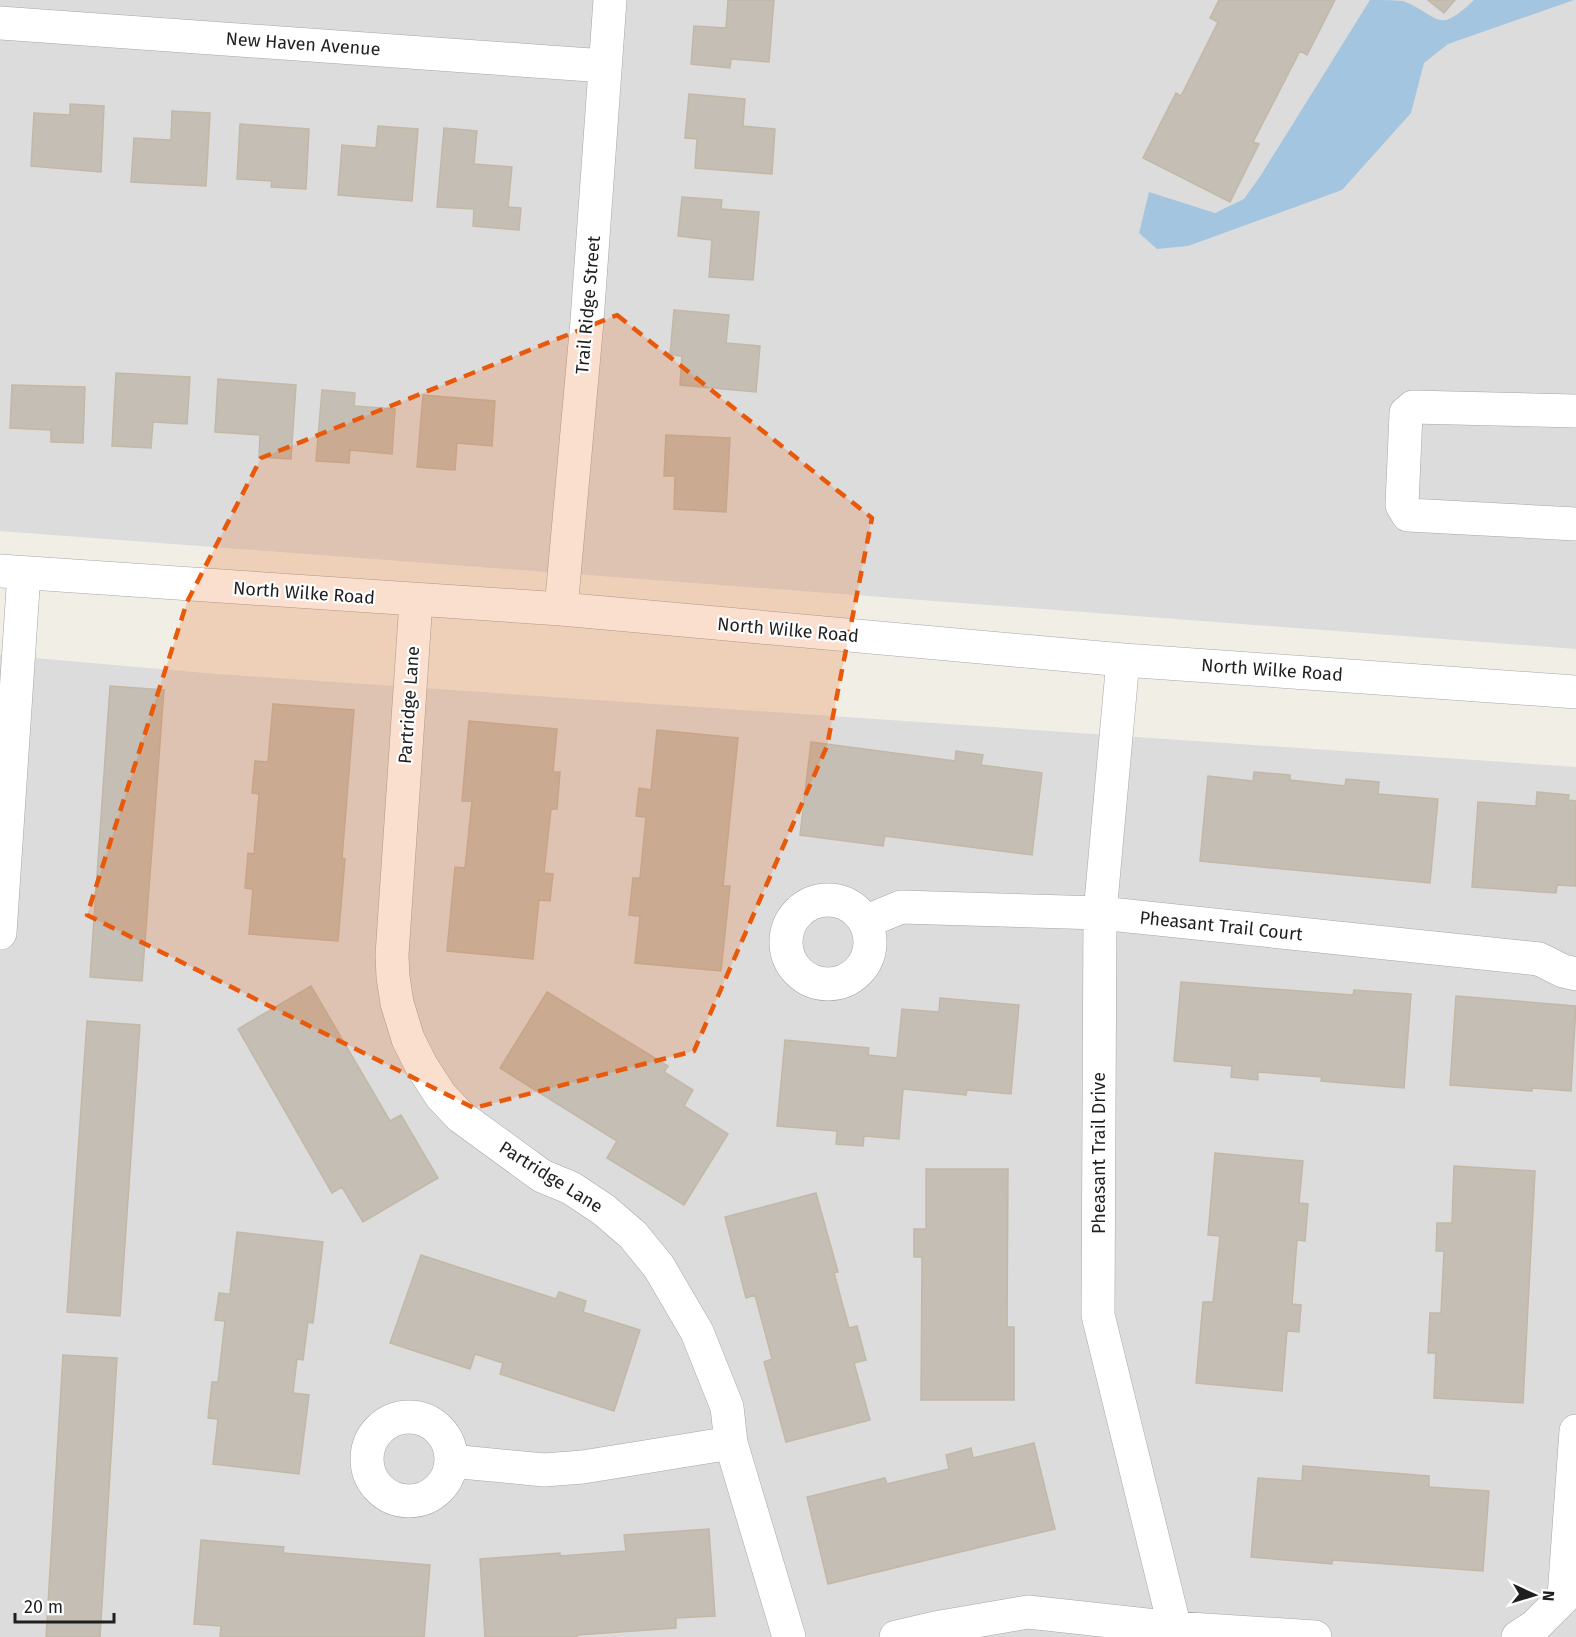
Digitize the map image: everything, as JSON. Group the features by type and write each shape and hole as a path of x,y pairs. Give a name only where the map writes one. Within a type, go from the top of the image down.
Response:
{"street":[{"name":"Trail Ridge Street","path":"561,609 588,321 609,0"},
{"name":"New Haven Avenue","path":"0,23 605,66"},
{"path":"1576,411 1413,407 1406,413 1402,505 1408,514 1576,524"},
{"name":"North Wilke Road","path":"12,572 561,609 1123,660 1576,693"},
{"path":"0,933 12,572"},
{"name":"Partridge Lane","path":"416,601 392,955 397,1003 408,1039 441,1096 461,1118 543,1176 571,1188 604,1210 633,1235 658,1267 697,1332 727,1407 731,1443 789,1637"},
{"name":"Pheasant Trail Drive","path":"1123,660 1100,913 1098,1315 1176,1633"},
{"name":"Pheasant Trail Court","path":"866,922 901,907 1100,913 1539,959 1563,971 1576,974"},
{"path":"1526,1632 1564,1597 1576,1431"},
{"path":"451,1461 544,1470 583,1467 731,1443"},
{"path":"896,1637 1028,1612 1176,1633 1315,1637"}],"highlighted area":[{"path":"617,315 872,518 827,746 694,1051 474,1108 87,915 187,602 261,458"}],"shaded area":[{"path":"0,0 1576,0 1576,649 0,531"},
{"path":"0,655 217,674 1576,767 1576,1637 0,1637"}],"water":[{"path":"1370,0 1403,1 1432,17 1445,20 1462,11 1474,0 1574,0 1448,44 1424,63 1411,113 1342,190 1188,246 1157,249 1139,233 1149,192 1215,213 1244,199"}],"building":[{"path":"728,0 774,0 769,62 731,59 730,68 691,64 694,26 726,28"},
{"path":"1219,0 1335,0 1307,55 1300,51 1253,142 1259,144 1230,202 1143,158 1176,93 1181,96 1218,22 1210,18"},
{"path":"1428,0 1455,0 1444,13"},
{"path":"689,94 745,99 743,126 775,129 772,174 695,168 697,139 685,138"},
{"path":"70,104 104,106 101,172 31,166 34,113 70,115"},
{"path":"172,111 210,113 206,186 131,182 134,138 171,140"},
{"path":"240,124 309,129 306,189 271,187 272,181 237,179"},
{"path":"378,126 418,129 412,201 338,195 342,145 376,148"},
{"path":"444,128 477,131 474,164 512,167 508,207 521,208 519,230 473,226 474,209 437,207"},
{"path":"682,197 722,200 721,209 759,212 753,280 709,277 712,240 678,236"},
{"path":"674,310 729,315 726,343 760,346 756,392 680,385 682,356 670,355"},
{"path":"116,373 190,377 187,424 153,422 151,448 112,446"},
{"path":"218,379 296,385 291,459 259,457 260,435 215,432"},
{"path":"12,385 85,387 83,443 51,442 51,430 10,428"},
{"path":"322,390 355,393 354,406 395,409 392,454 350,450 349,463 316,461"},
{"path":"423,395 495,401 492,446 457,443 455,470 417,467"},
{"path":"666,435 730,438 726,512 674,509 675,476 664,476"},
{"path":"110,686 164,690 142,981 90,977"},
{"path":"273,704 354,710 338,941 249,934 253,889 245,888 248,853 254,854 259,794 252,793 255,761 268,762"},
{"path":"469,721 557,729 553,772 560,772 557,809 551,809 544,873 553,874 550,901 539,900 533,959 447,951 455,867 465,868 472,801 462,801"},
{"path":"657,730 738,738 723,886 730,886 721,971 635,963 640,916 629,915 633,878 640,878 646,817 636,816 639,788 651,790"},
{"path":"811,742 955,761 956,751 983,755 981,765 1042,773 1032,855 885,836 883,846 800,835"},
{"path":"1254,772 1290,775 1290,780 1345,786 1346,779 1379,782 1378,794 1438,799 1430,883 1200,861 1208,776 1253,781"},
{"path":"1537,792 1569,795 1568,800 1576,801 1576,886 1557,885 1556,893 1472,887 1478,802 1536,806"},
{"path":"1181,982 1353,995 1354,990 1411,994 1404,1088 1321,1081 1322,1077 1258,1072 1258,1080 1231,1077 1232,1066 1174,1061"},
{"path":"311,986 390,1121 401,1115 438,1178 363,1222 342,1187 332,1193 238,1029"},
{"path":"547,992 668,1066 664,1072 693,1090 684,1106 728,1134 684,1205 607,1158 617,1141 500,1068"},
{"path":"1456,996 1576,1006 1571,1091 1532,1088 1532,1091 1450,1085"},
{"path":"940,998 1019,1005 1011,1094 967,1090 966,1095 903,1089 899,1139 864,1136 863,1146 836,1144 837,1131 777,1126 785,1040 869,1048 868,1055 897,1058 902,1009 939,1012"},
{"path":"87,1021 140,1025 120,1316 67,1312"},
{"path":"1215,1153 1303,1161 1299,1203 1308,1204 1305,1241 1297,1240 1292,1304 1301,1305 1299,1332 1287,1331 1282,1391 1196,1383 1203,1302 1213,1302 1220,1236 1208,1235"},
{"path":"1454,1166 1535,1171 1523,1403 1434,1398 1436,1353 1428,1353 1430,1313 1441,1313 1444,1251 1436,1251 1437,1223 1452,1223"},
{"path":"926,1169 1008,1169 1007,1327 1014,1327 1014,1400 921,1400 922,1257 914,1257 914,1229 926,1229"},
{"path":"816,1193 838,1272 834,1273 849,1328 857,1326 866,1360 854,1363 870,1420 786,1442 764,1362 772,1359 755,1295 746,1298 725,1217"},
{"path":"237,1232 323,1242 313,1323 308,1322 303,1360 297,1359 293,1393 309,1395 299,1474 213,1464 218,1419 208,1418 212,1382 218,1382 225,1321 215,1320 219,1293 230,1294"},
{"path":"421,1255 556,1299 559,1292 586,1301 583,1312 640,1330 614,1411 500,1374 503,1363 475,1354 470,1369 390,1343"},
{"path":"63,1355 117,1358 100,1637 46,1637"},
{"path":"1034,1443 1055,1529 828,1584 807,1497 885,1478 887,1484 949,1469 946,1455 971,1448 973,1458"},
{"path":"1303,1466 1429,1476 1429,1487 1489,1491 1483,1571 1332,1560 1332,1564 1251,1557 1258,1478 1302,1481"},
{"path":"709,1529 715,1616 676,1618 676,1628 577,1635 577,1637 485,1637 480,1559 626,1551 624,1535"},
{"path":"201,1540 284,1547 283,1553 430,1565 424,1637 220,1637 221,1626 194,1624"}]}
